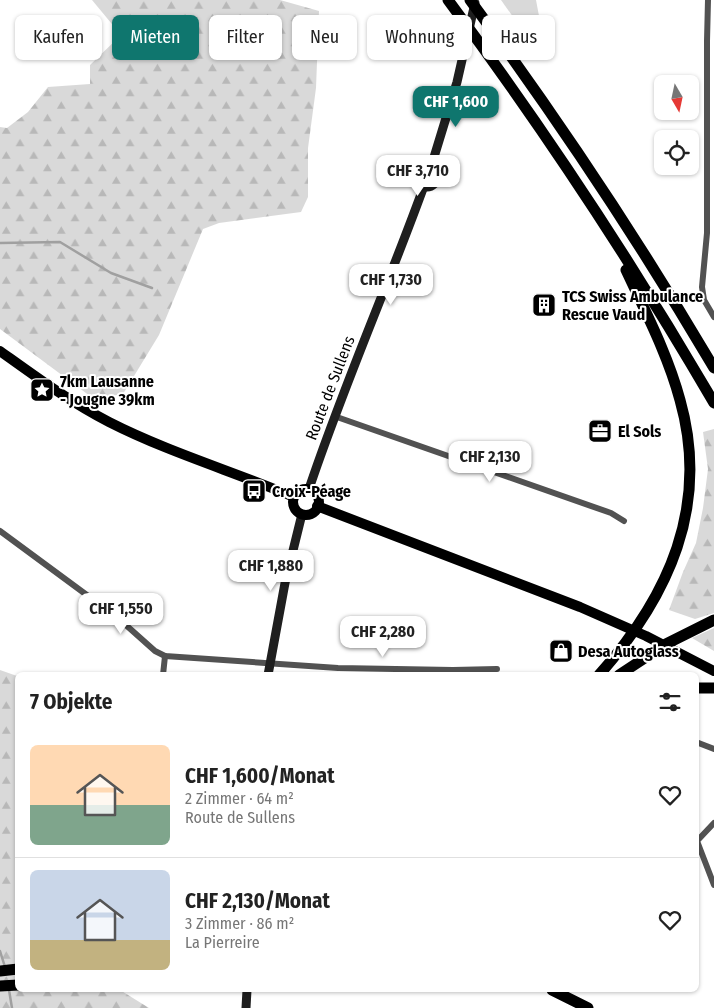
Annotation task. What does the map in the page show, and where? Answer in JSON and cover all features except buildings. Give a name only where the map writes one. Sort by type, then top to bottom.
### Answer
[{"type":"highway","points":[[448,0],[545,135],[662,314],[714,403]]},
{"type":"highway","points":[[470,0],[581,158],[651,265],[714,368]]},
{"type":"highway","points":[[602,672],[625,644],[644,616],[670,568],[682,535],[688,502],[690,451],[684,417],[670,369],[610,234]]},
{"type":"highway","points":[[623,672],[682,634],[714,620]]},
{"type":"highway","points":[[699,688],[714,688]]},
{"type":"highway","points":[[0,971],[15,969]]},
{"type":"highway","points":[[0,986],[15,985]]},
{"type":"highway","points":[[556,992],[588,1008]]},
{"type":"main road","points":[[431,167],[464,56],[476,0]]},
{"type":"main road","points":[[424,167],[431,167],[437,174],[436,180],[430,186],[424,186],[417,180],[417,173],[424,167]]},
{"type":"main road","name":"Route de Sullens","points":[[309,489],[334,416],[374,318],[424,186]]},
{"type":"main road","points":[[0,351],[60,393],[109,422],[144,438],[294,497]]},
{"type":"main road","points":[[309,489],[317,496],[318,506],[310,514],[302,514],[293,505],[294,497],[300,490],[309,489]]},
{"type":"main road","points":[[318,506],[580,607],[646,636],[714,671]]},
{"type":"main road","points":[[268,672],[285,583],[302,514]]},
{"type":"main road","points":[[246,1008],[247,992]]},
{"type":"street","points":[[708,0],[707,234],[702,286],[704,300],[714,317]]},
{"type":"street","points":[[334,416],[611,512],[624,521]]},
{"type":"street","points":[[0,531],[118,618],[155,651],[165,656],[338,668],[497,669]]},
{"type":"street","points":[[163,672],[165,656]]},
{"type":"street","points":[[699,743],[714,749]]},
{"type":"street","points":[[699,839],[714,823]]},
{"type":"street","points":[[699,846],[714,885]]},
{"type":"green space","points":[[92,0],[280,0],[319,11],[319,15],[292,15],[292,60],[317,60],[316,88],[308,148],[308,197],[301,212],[219,223],[203,229],[159,335],[123,394],[94,399],[0,329],[0,127],[7,128],[28,112],[48,87],[90,84],[90,65],[95,60],[102,60],[102,53],[112,44],[112,60],[199,60],[199,15],[112,15],[112,24]]},
{"type":"green space","points":[[501,0],[536,0],[539,15],[512,15]]},
{"type":"green space","points":[[714,429],[714,613],[695,619],[669,610],[696,543],[708,469],[703,432]]},
{"type":"green space","points":[[714,628],[714,651],[692,638]]},
{"type":"green space","points":[[0,670],[15,675],[15,992],[123,992],[149,1008],[0,1008]]},
{"type":"waterway","points":[[0,243],[60,242],[111,273],[152,288]]},
{"type":"waterway","points":[[0,951],[5,967]]},
{"type":"waterway","points":[[9,990],[12,1008]]},
{"type":"place","name":"TCS Swiss Ambulance Rescue Vaud","points":[[544,305]]},
{"type":"place","name":"7km Lausanne - Jougne 39km","points":[[42,390]]},
{"type":"place","name":"El Sols","points":[[600,431]]},
{"type":"place","name":"Croix-Péage","points":[[254,491]]},
{"type":"place","name":"Desa Autoglass","points":[[561,651]]}]
